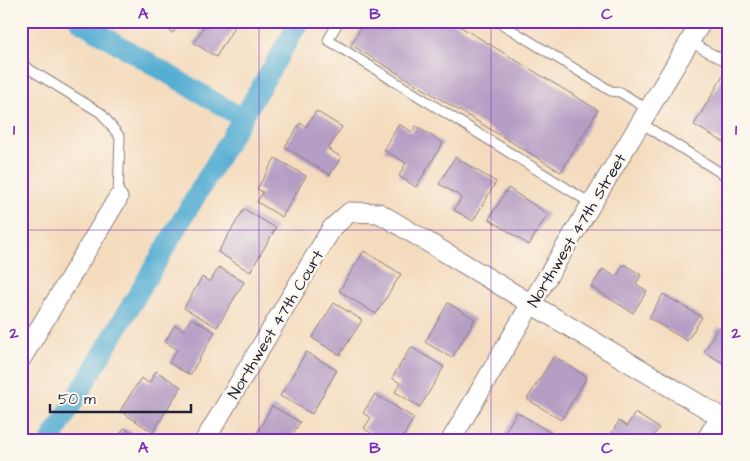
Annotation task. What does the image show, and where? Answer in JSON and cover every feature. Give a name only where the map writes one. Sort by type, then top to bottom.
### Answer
[{"type":"street","name":"Northwest 47th Street","points":[[451,440],[702,21]]},
{"type":"street","points":[[21,359],[118,198]]},
{"type":"street","name":"Northwest 47th Court","points":[[204,440],[332,228],[350,212],[379,212],[531,304]]},
{"type":"street","points":[[531,304],[724,420],[706,440]]},
{"type":"lane","points":[[339,21],[328,40],[592,204]]},
{"type":"lane","points":[[496,21],[611,91],[620,92],[645,116],[729,178]]},
{"type":"lane","points":[[690,42],[729,63]]},
{"type":"lane","points":[[21,64],[101,113],[120,137],[118,198]]},
{"type":"building","points":[[154,21],[181,21],[173,33]]},
{"type":"building","points":[[207,21],[238,21],[216,57],[194,43]]},
{"type":"building","points":[[365,21],[451,21],[598,110],[561,172],[351,45]]},
{"type":"building","points":[[726,71],[729,73],[729,145],[694,125]]},
{"type":"building","points":[[316,111],[342,127],[328,149],[341,157],[330,175],[285,147],[300,123],[306,127]]},
{"type":"building","points":[[399,124],[412,132],[416,126],[443,143],[416,187],[399,176],[406,163],[384,150]]},
{"type":"building","points":[[455,157],[496,182],[473,221],[454,210],[462,197],[439,184]]},
{"type":"building","points":[[275,158],[306,176],[282,217],[257,202],[263,192],[257,189]]},
{"type":"building","points":[[508,188],[548,214],[529,245],[489,219]]},
{"type":"building","points":[[244,209],[276,228],[250,272],[218,252]]},
{"type":"building","points":[[364,251],[401,274],[376,314],[339,291]]},
{"type":"building","points":[[624,264],[641,275],[636,284],[647,291],[633,313],[591,287],[603,269],[616,277]]},
{"type":"building","points":[[219,267],[244,282],[217,327],[184,308],[202,277],[210,282]]},
{"type":"building","points":[[663,294],[702,317],[687,341],[649,318]]},
{"type":"building","points":[[334,303],[362,320],[340,355],[312,338]]},
{"type":"building","points":[[448,303],[475,319],[452,358],[425,342]]},
{"type":"building","points":[[191,318],[215,332],[190,375],[169,363],[177,349],[165,342],[175,325],[184,330]]},
{"type":"building","points":[[718,327],[729,333],[729,366],[704,352]]},
{"type":"building","points":[[411,347],[444,367],[420,407],[395,392],[400,383],[392,378]]},
{"type":"building","points":[[306,352],[337,370],[312,414],[280,396]]},
{"type":"building","points":[[554,356],[587,377],[561,420],[527,399]]},
{"type":"building","points":[[156,371],[181,387],[153,432],[120,411],[141,378],[149,383]]},
{"type":"building","points":[[375,394],[414,418],[401,440],[369,440],[372,434],[364,428],[371,418],[363,413]]},
{"type":"building","points":[[272,406],[300,422],[289,440],[253,440]]},
{"type":"building","points":[[517,412],[551,433],[547,440],[507,440],[508,438],[503,435]]},
{"type":"building","points":[[635,413],[659,428],[651,440],[607,440],[619,421],[627,426]]},
{"type":"building","points":[[124,428],[144,440],[117,440]]},
{"type":"waterway","points":[[79,21],[242,118]]},
{"type":"waterway","points":[[51,440],[300,21]]}]
